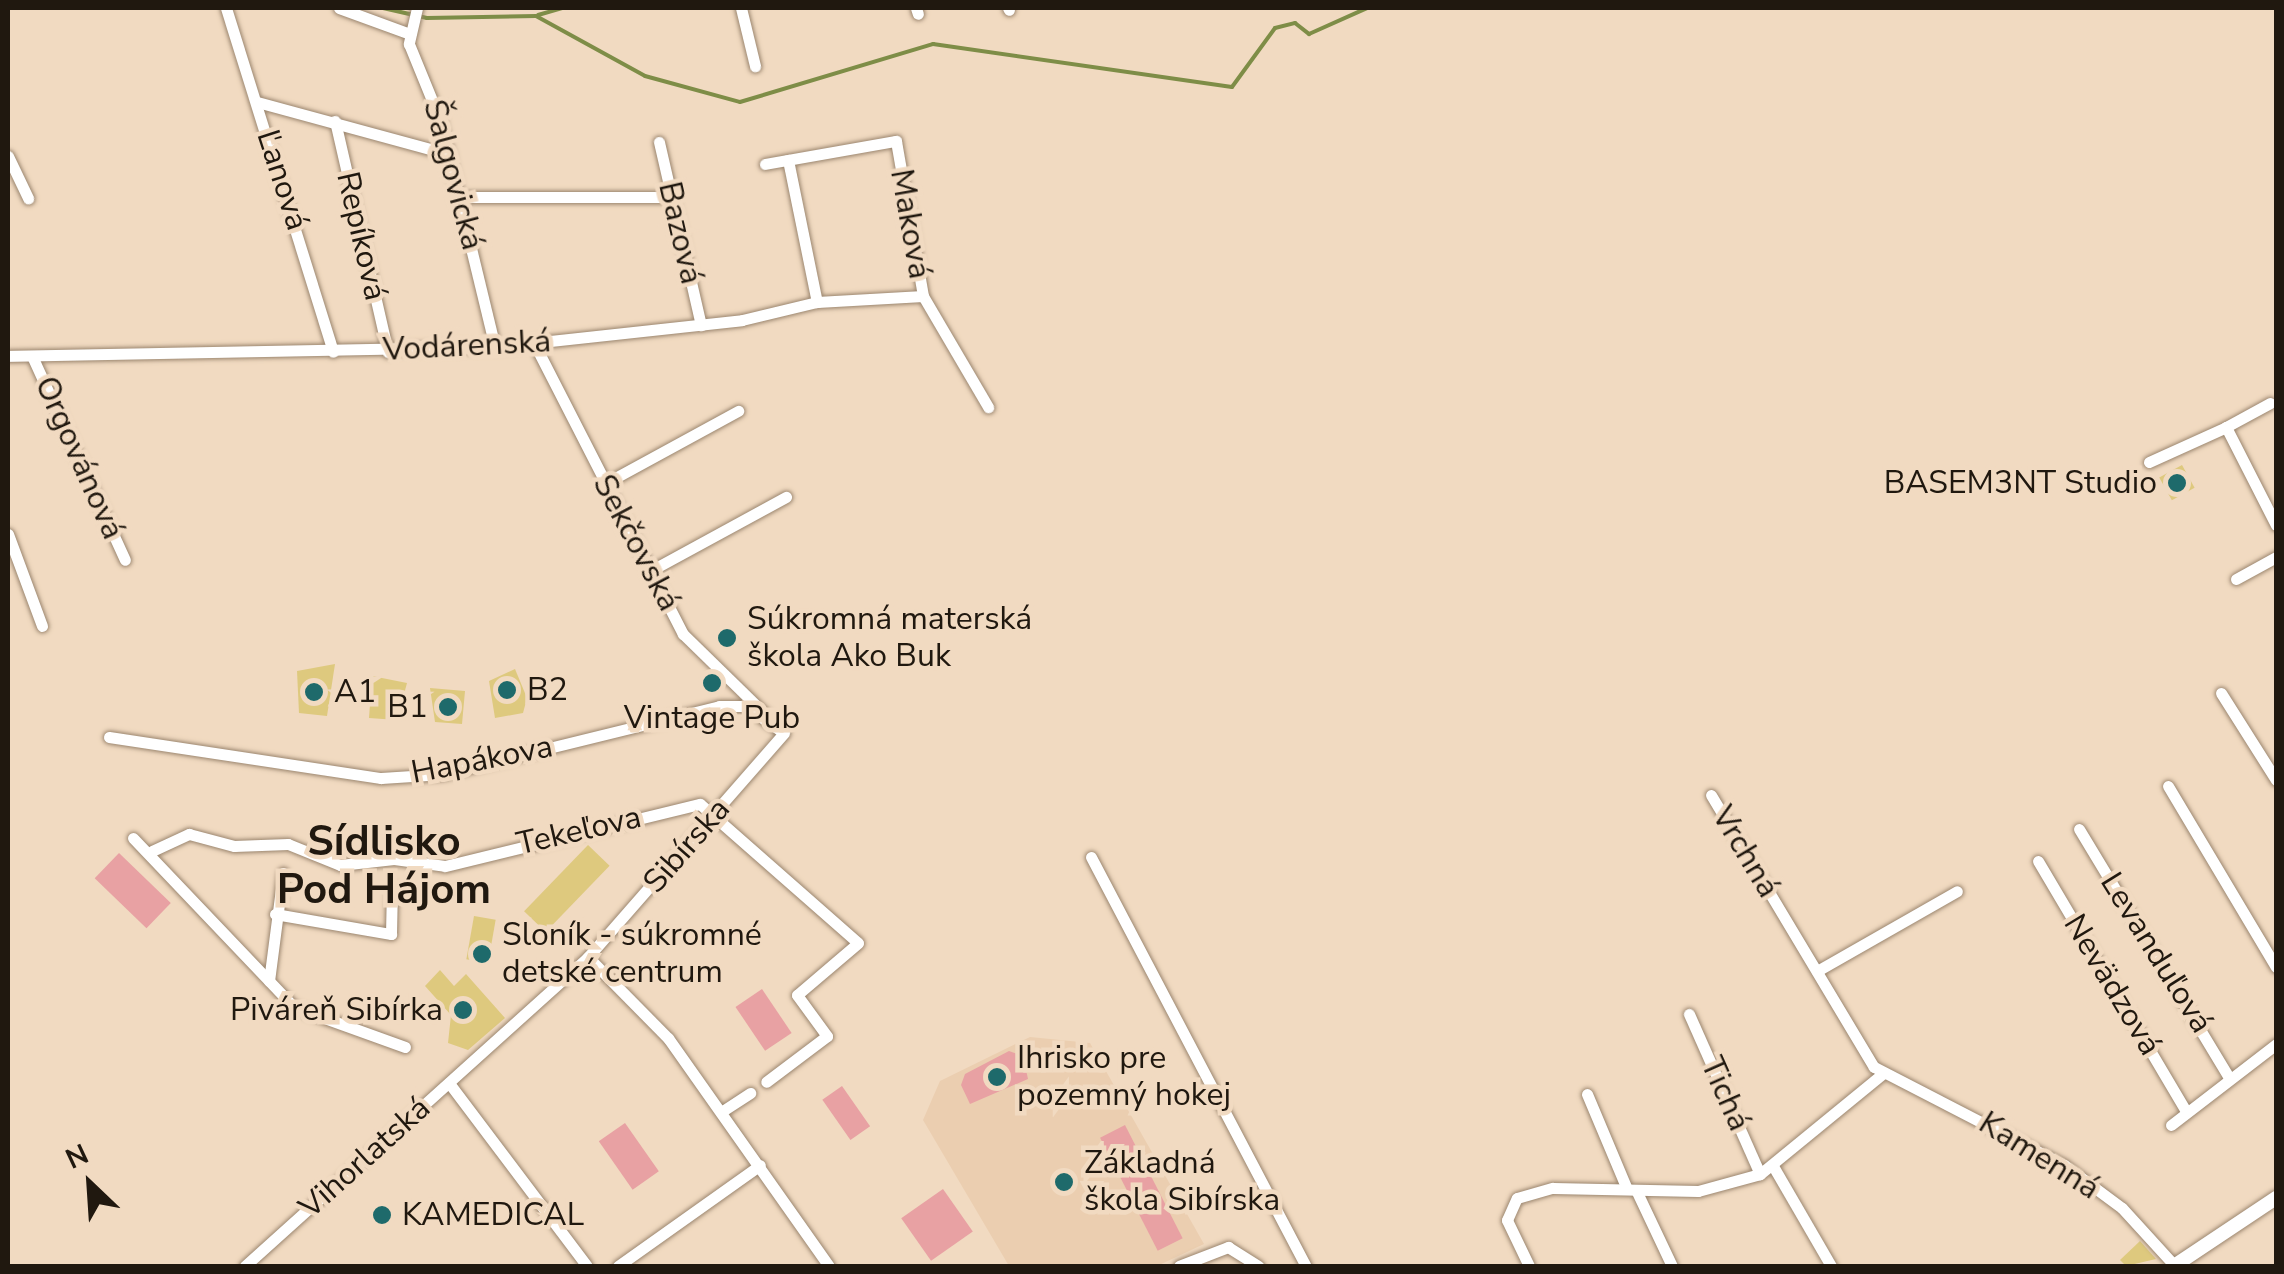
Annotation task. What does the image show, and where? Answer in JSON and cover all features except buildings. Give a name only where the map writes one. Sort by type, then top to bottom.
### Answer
[{"type":"street","name":"Ľanová","points":[[226,8],[334,352]]},
{"type":"street","points":[[339,8],[413,28]]},
{"type":"street","name":"Šalgovická","points":[[417,8],[413,28],[461,197],[495,348]]},
{"type":"street","points":[[742,8],[755,66]]},
{"type":"street","points":[[257,102],[449,154]]},
{"type":"street","name":"Repíková","points":[[334,120],[388,352]]},
{"type":"street","name":"Maková","points":[[765,164],[896,141],[922,296]]},
{"type":"street","name":"Bazová","points":[[659,142],[701,325]]},
{"type":"street","points":[[8,156],[28,198]]},
{"type":"street","points":[[788,160],[817,302]]},
{"type":"street","points":[[461,197],[672,197]]},
{"type":"street","points":[[922,296],[988,408]]},
{"type":"street","name":"Vodárenská","points":[[8,356],[495,348],[701,325],[817,302],[922,296]]},
{"type":"street","name":"Sekčovská","points":[[535,344],[683,634],[769,718]]},
{"type":"street","name":"Orgovánová","points":[[32,356],[125,560]]},
{"type":"street","points":[[2149,462],[2270,404]]},
{"type":"street","points":[[604,484],[738,411]]},
{"type":"street","points":[[2226,428],[2276,526]]},
{"type":"street","points":[[650,570],[786,497]]},
{"type":"street","points":[[8,534],[42,626]]},
{"type":"street","points":[[2236,579],[2276,557]]},
{"type":"street","points":[[2221,694],[2276,780]]},
{"type":"street","name":"Hapákova","points":[[108,736],[382,778],[443,774],[719,706],[769,718]]},
{"type":"street","name":"Sibírska","points":[[449,1084],[588,957],[714,815],[784,733],[769,718]]},
{"type":"street","points":[[2226,728],[2238,720]]},
{"type":"street","points":[[2168,786],[2276,967]]},
{"type":"street","name":"Vrchná","points":[[1711,795],[1817,971]]},
{"type":"street","name":"Tekeľova","points":[[152,851],[189,834],[234,846],[288,844],[340,865],[394,858],[445,866],[685,804],[714,815]]},
{"type":"street","points":[[714,815],[856,938],[857,949],[798,995],[826,1036],[766,1082]]},
{"type":"street","name":"Levanduľová","points":[[2079,829],[2229,1078]]},
{"type":"street","points":[[133,838],[152,851],[269,981],[319,1020],[405,1047]]},
{"type":"street","points":[[1091,857],[1306,1266]]},
{"type":"street","name":"Nevädzová","points":[[2038,861],[2185,1110]]},
{"type":"street","points":[[269,981],[283,873]]},
{"type":"street","points":[[275,914],[392,934],[392,887]]},
{"type":"street","points":[[1529,1266],[1508,1208],[1516,1198],[1553,1188],[1698,1191],[1760,1174],[1882,1074],[1817,971],[1957,891]]},
{"type":"street","points":[[588,957],[668,1038],[829,1266]]},
{"type":"street","name":"Tichá","points":[[1689,1014],[1760,1174]]},
{"type":"street","points":[[2171,1125],[2185,1110],[2276,1044]]},
{"type":"street","name":"Kamenná","points":[[1882,1074],[2064,1165],[2122,1208],[2175,1266]]},
{"type":"street","name":"Vihorlatská","points":[[245,1266],[449,1084],[588,1266]]},
{"type":"street","points":[[721,1112],[750,1094]]},
{"type":"street","points":[[1587,1094],[1631,1190],[1672,1266]]},
{"type":"street","points":[[618,1266],[760,1164]]},
{"type":"street","points":[[1773,1166],[1831,1266]]},
{"type":"street","points":[[2175,1266],[2276,1198]]},
{"type":"street","points":[[1180,1266],[1228,1248],[1260,1266]]},
{"type":"shaded area","points":[[119,853],[171,903],[146,928],[95,878]]},
{"type":"shaded area","points":[[762,989],[792,1033],[765,1051],[735,1007]]},
{"type":"shaded area","name":"Základná škola Sibírska","points":[[1030,1037],[1090,1043],[1204,1244],[1157,1266],[1009,1266],[923,1120],[940,1081]]},
{"type":"shaded area","name":"Ihrisko pre pozemný hokej","points":[[1009,1051],[1023,1056],[1028,1079],[970,1104],[961,1085],[965,1074]]},
{"type":"shaded area","points":[[842,1086],[870,1126],[850,1140],[822,1100]]},
{"type":"shaded area","points":[[625,1123],[659,1171],[633,1190],[599,1141]]},
{"type":"shaded area","points":[[1125,1125],[1183,1238],[1158,1251],[1100,1138]]},
{"type":"shaded area","points":[[943,1189],[973,1232],[931,1261],[901,1218]]},
{"type":"waterway","points":[[383,8],[427,18],[536,16],[645,76],[740,102],[933,44],[1232,87],[1275,28],[1295,23],[1309,34],[1367,8]]},
{"type":"waterway","points":[[538,15],[562,8]]},
{"type":"waterway","points":[[1638,8],[1645,8]]},
{"type":"waterway","points":[[2014,8],[2057,8]]},
{"type":"place","name":"BASEM3NT Studio","points":[[2177,483]]},
{"type":"place","name":"Súkromná materská škola Ako Buk","points":[[727,638]]},
{"type":"place","name":"Vintage Pub","points":[[712,683]]},
{"type":"place","name":"B2","points":[[507,690]]},
{"type":"place","name":"A1","points":[[314,692]]},
{"type":"place","name":"B1","points":[[448,707]]},
{"type":"place","name":"Sloník - súkromné detské centrum","points":[[482,954]]},
{"type":"place","name":"Piváreň Sibírka","points":[[463,1010]]},
{"type":"place","name":"Ihrisko pre pozemný hokej","points":[[997,1077]]},
{"type":"place","name":"Základná škola Sibírska","points":[[1064,1182]]},
{"type":"place","name":"KAMEDICAL","points":[[382,1215]]},
{"type":"district","name":"Sídlisko Pod Hájom","points":[[384,866]]}]
